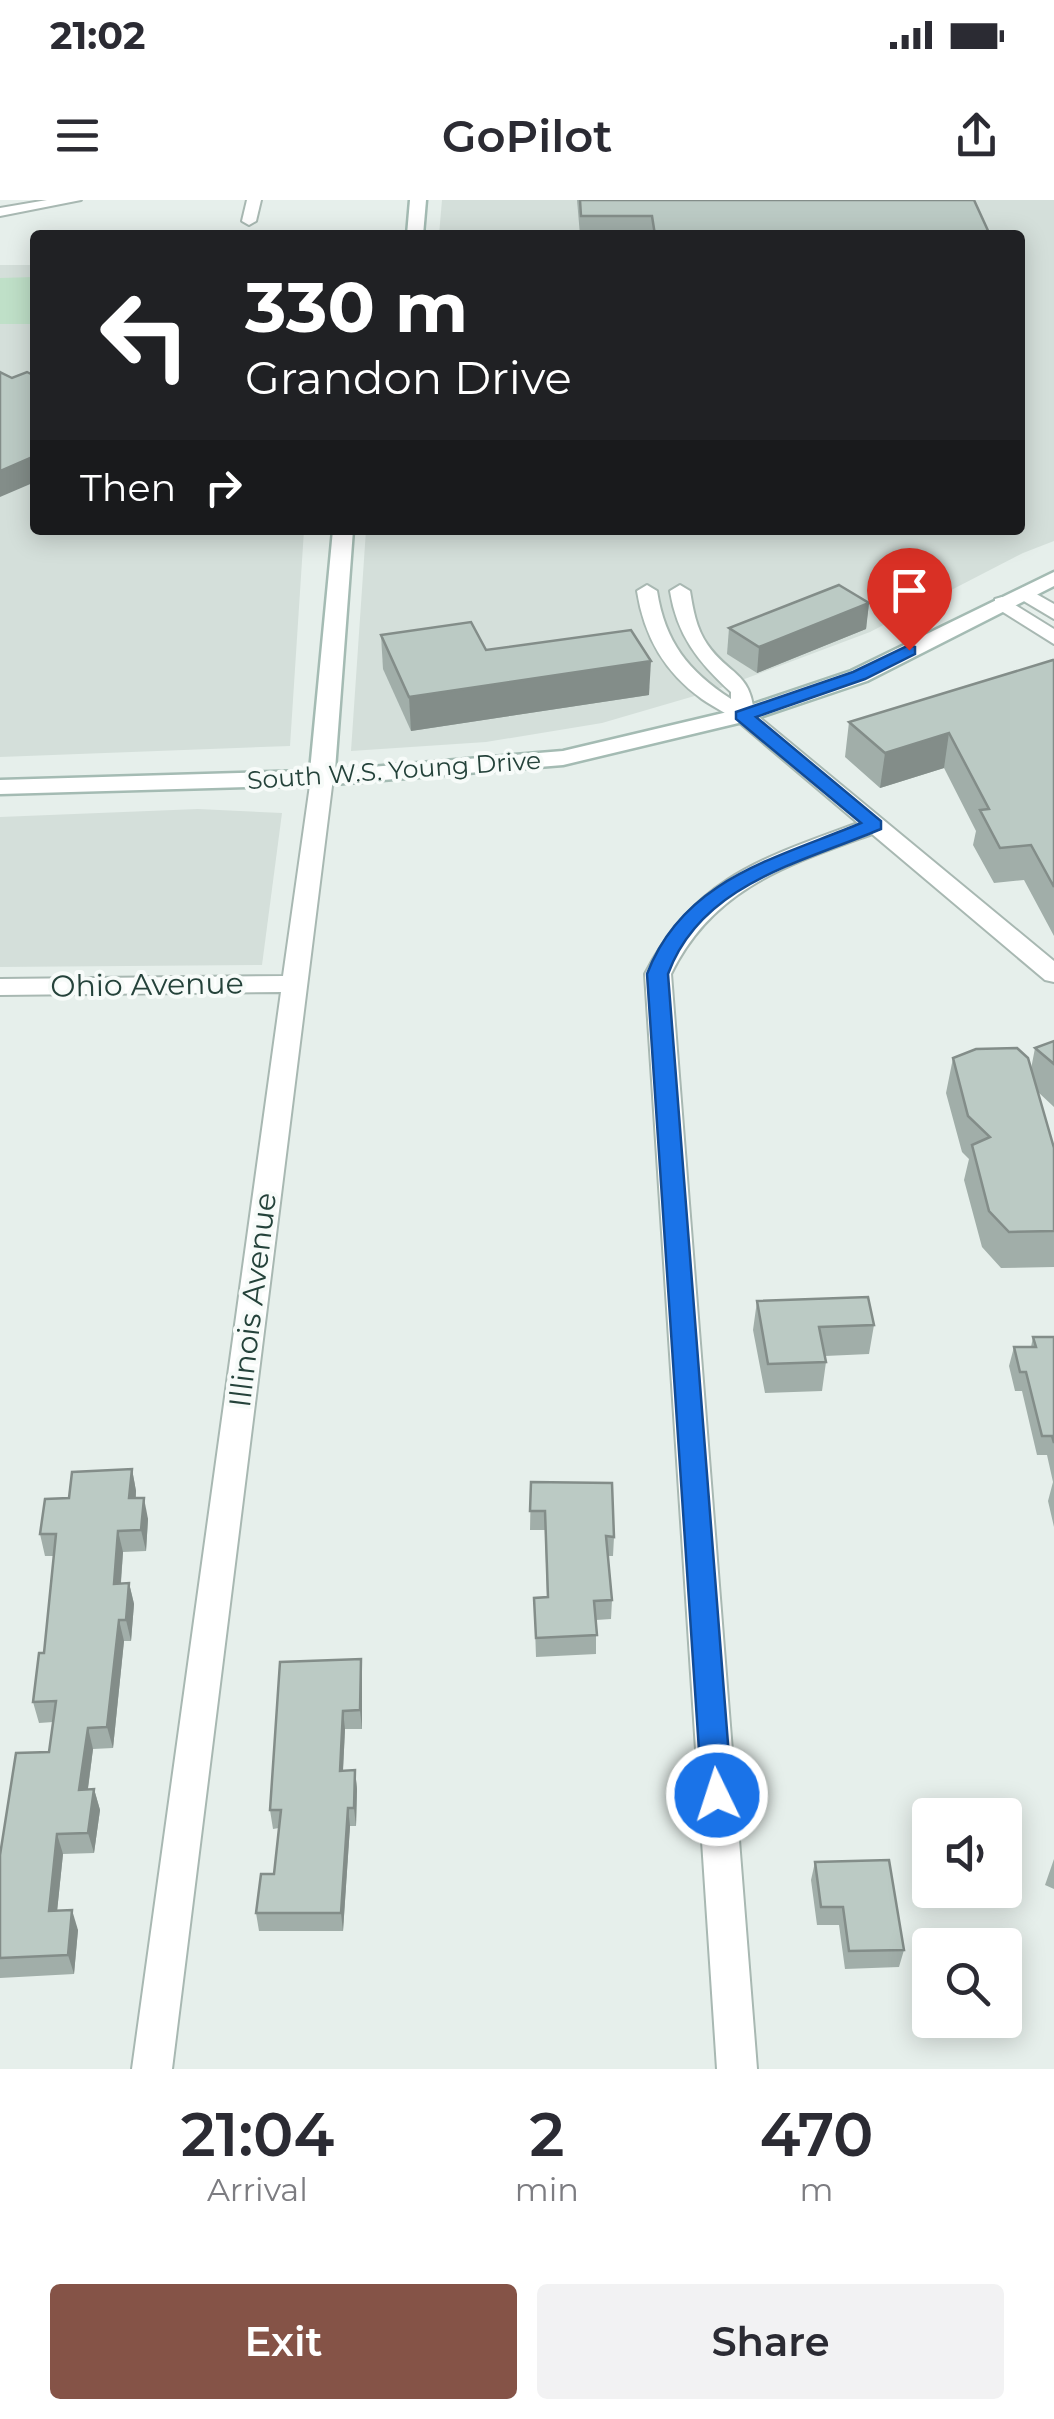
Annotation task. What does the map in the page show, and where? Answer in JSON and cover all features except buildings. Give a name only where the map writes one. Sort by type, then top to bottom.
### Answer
[{"type":"main road","points":[[415,230],[418,200]]},
{"type":"main road","name":"Illinois Avenue","points":[[322,778],[343,535]]},
{"type":"main road","name":"South W.S. Young Drive","points":[[0,787],[322,778],[564,758],[743,716],[859,676],[1054,578]]},
{"type":"street","points":[[0,212],[74,200]]},
{"type":"street","points":[[249,221],[254,200]]},
{"type":"street","points":[[647,591],[656,638],[668,657],[709,697],[743,716],[1054,974]]},
{"type":"street","points":[[680,591],[689,636],[706,658],[741,690],[743,716]]},
{"type":"street","points":[[1024,592],[1054,613]]},
{"type":"street","points":[[1002,604],[1054,638]]},
{"type":"street","name":"Illinois Avenue","points":[[152,2069],[322,778]]},
{"type":"street","points":[[737,2069],[658,974],[668,948],[684,925],[728,886],[874,825]]},
{"type":"street","name":"Ohio Avenue","points":[[0,987],[294,984]]},
{"type":"shaded area","points":[[442,200],[1054,200],[1054,541],[870,632],[715,690],[602,723],[486,742],[351,751],[366,535],[1025,535],[1025,230],[439,230]]},
{"type":"shaded area","points":[[0,265],[30,265],[30,535],[304,535],[290,746],[0,757]]},
{"type":"shaded area","points":[[198,809],[282,813],[262,965],[0,967],[0,817]]},
{"type":"green space","points":[[30,277],[30,324],[0,324],[0,278]]},
{"type":"route","points":[[717,1795],[658,974],[668,948],[684,925],[728,886],[874,825],[743,716],[859,676],[909,650]]}]
